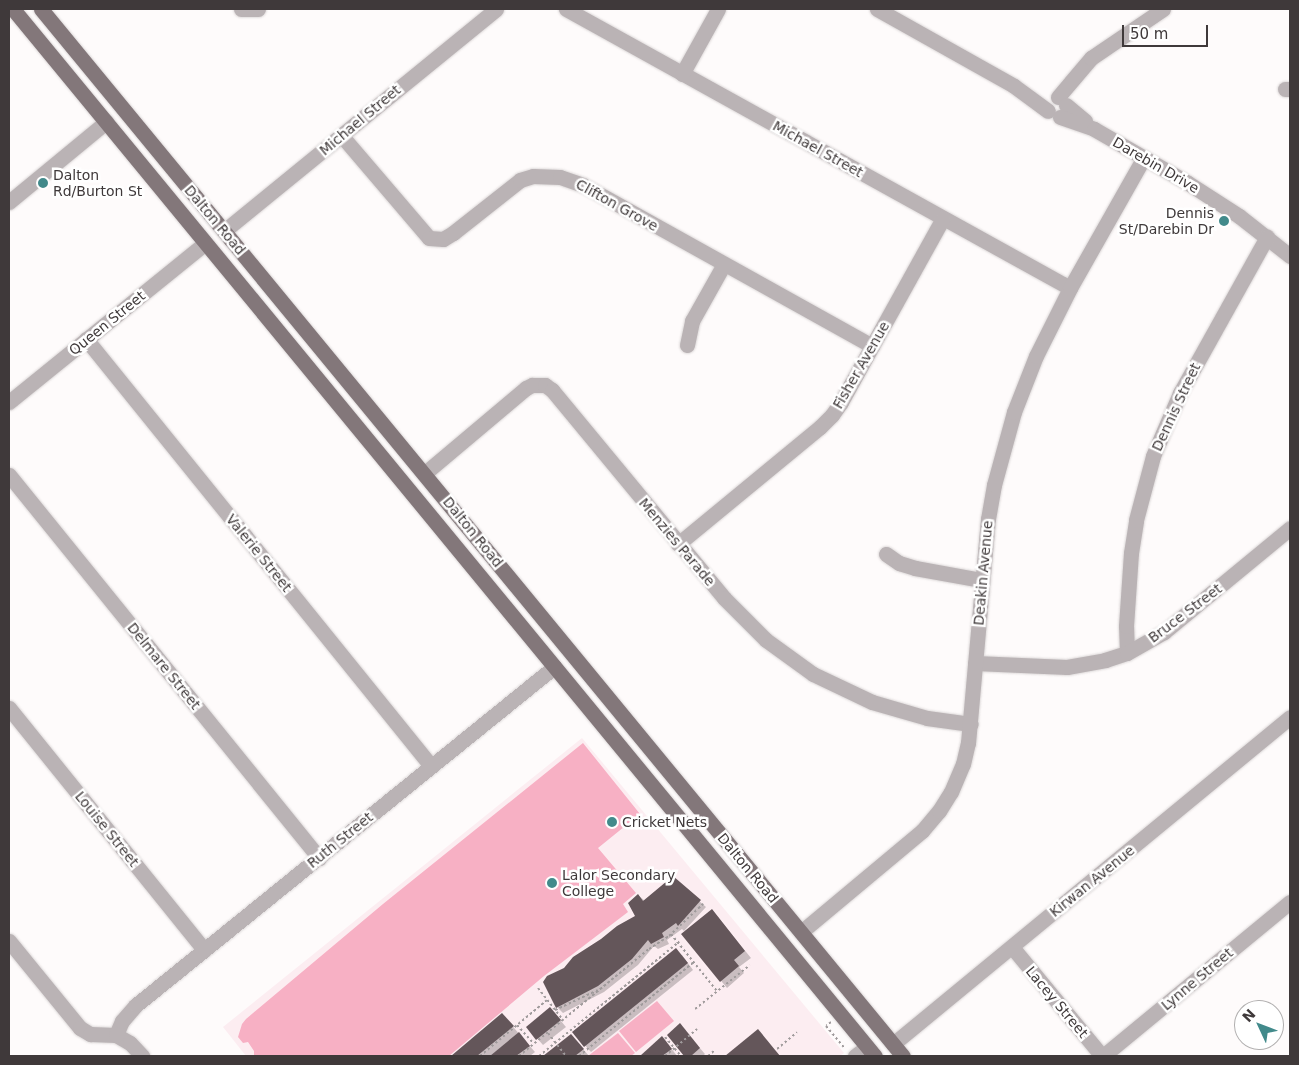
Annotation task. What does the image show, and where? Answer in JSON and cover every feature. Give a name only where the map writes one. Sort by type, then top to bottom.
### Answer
[{"type":"main road","name":"Dalton Road","points":[[13,9],[784,946],[865,1053]]},
{"type":"main road","name":"Dalton Road","points":[[41,9],[425,473],[903,1056]]},
{"type":"main road","points":[[106,122],[123,108]]},
{"type":"main road","name":"Ruth Street","points":[[554,667],[571,653]]},
{"type":"main road","name":"Deakin Avenue","points":[[784,946],[801,932]]},
{"type":"street","points":[[241,9],[258,9]]},
{"type":"street","name":"Michael Street","points":[[224,231],[496,9]]},
{"type":"street","name":"Michael Street","points":[[566,9],[1070,288]]},
{"type":"street","points":[[682,74],[718,9]]},
{"type":"street","name":"Darebin Drive","points":[[877,9],[1014,86],[1058,105],[1094,129],[1213,199],[1267,237],[1290,256]]},
{"type":"street","points":[[1058,105],[1074,78],[1091,58],[1163,9]]},
{"type":"street","points":[[9,202],[106,122]]},
{"type":"street","name":"Clifton Grove","points":[[341,135],[423,234],[429,238],[443,239],[453,233],[520,180],[533,176],[553,176],[572,179],[872,346]]},
{"type":"street","name":"Deakin Avenue","points":[[801,932],[907,845],[939,811],[951,792],[963,764],[971,724],[982,580],[994,485],[1014,412],[1036,356],[1070,288],[1144,157]]},
{"type":"street","name":"Fisher Avenue","points":[[678,544],[820,427],[841,402],[943,218]]},
{"type":"street","name":"Dennis Street","points":[[1127,653],[1126,617],[1131,553],[1136,520],[1153,456],[1180,393],[1267,237]]},
{"type":"street","name":"Queen Street","points":[[9,402],[205,243]]},
{"type":"street","points":[[687,345],[692,321],[724,264]]},
{"type":"street","name":"Valerie Street","points":[[86,340],[431,766]]},
{"type":"street","name":"Menzies Parade","points":[[425,473],[526,388],[532,384],[545,385],[552,390],[678,544],[742,618],[766,640],[814,674],[841,689],[896,710],[927,718],[971,724]]},
{"type":"street","name":"Delmare Street","points":[[9,476],[318,858]]},
{"type":"street","name":"Bruce Street","points":[[975,663],[1067,667],[1105,660],[1127,653],[1164,632],[1290,528]]},
{"type":"street","points":[[886,554],[899,563],[915,568],[982,580]]},
{"type":"street","name":"Ruth Street","points":[[116,1035],[122,1021],[136,1005],[554,667]]},
{"type":"street","name":"Louise Street","points":[[9,708],[204,950]]},
{"type":"street","name":"Kirwan Avenue","points":[[893,1044],[1290,717]]},
{"type":"street","name":"Lynne Street","points":[[1103,1056],[1290,902]]},
{"type":"street","points":[[9,941],[80,1028],[90,1034],[116,1035],[130,1043],[142,1056]]},
{"type":"street","name":"Lacey Street","points":[[1012,947],[1103,1056]]},
{"type":"path","points":[[519,1056],[548,1034],[649,948],[671,934],[703,904]]},
{"type":"path","points":[[671,934],[717,991]]},
{"type":"path","points":[[539,1056],[679,942]]},
{"type":"path","points":[[579,1056],[694,962]]},
{"type":"path","points":[[695,1009],[750,965]]},
{"type":"path","points":[[538,988],[563,1020]]},
{"type":"path","points":[[555,1010],[602,988]]},
{"type":"path","points":[[480,1056],[547,1000]]},
{"type":"path","points":[[517,1026],[534,1044]]},
{"type":"path","points":[[665,1056],[697,1029]]},
{"type":"path","points":[[777,1049],[797,1032]]},
{"type":"path","points":[[548,1034],[566,1056]]},
{"type":"path","points":[[665,1037],[681,1056]]},
{"type":"path","points":[[708,1056],[714,1051]]},
{"type":"shaded area","name":"Lalor Secondary College","points":[[582,738],[844,1053],[840,1056],[246,1056],[223,1027]]},
{"type":"shaded area","points":[[583,743],[640,814],[598,848],[636,893],[623,904],[628,912],[544,976],[449,1056],[254,1056],[254,1051],[248,1042],[243,1043],[238,1037],[242,1024],[246,1019],[383,904]]},
{"type":"shaded area","points":[[657,1001],[674,1021],[636,1052],[619,1031]]},
{"type":"shaded area","points":[[618,1033],[635,1053],[631,1056],[588,1056]]},
{"type":"building","points":[[673,876],[701,900],[678,926],[676,923],[662,933],[664,937],[651,944],[648,940],[632,959],[598,986],[556,1008],[543,982],[547,976],[564,968],[573,957],[617,926],[635,916],[628,903],[638,894],[643,901]]},
{"type":"building","points":[[712,909],[745,951],[734,960],[739,966],[720,982],[681,934]]},
{"type":"building","points":[[676,948],[688,963],[584,1047],[572,1032]]},
{"type":"building","points":[[550,1007],[561,1020],[536,1040],[526,1027]]},
{"type":"building","points":[[502,1013],[514,1026],[477,1056],[451,1056]]},
{"type":"building","points":[[680,1023],[700,1048],[691,1056],[684,1056],[667,1035]]},
{"type":"building","points":[[758,1029],[780,1056],[725,1056]]},
{"type":"building","points":[[519,1032],[530,1046],[516,1056],[490,1056]]},
{"type":"building","points":[[571,1034],[584,1049],[575,1056],[543,1056]]},
{"type":"building","points":[[662,1036],[672,1049],[662,1056],[640,1056]]},
{"type":"place","name":"Dalton Rd/Burton St","points":[[43,183]]},
{"type":"place","name":"Dennis St/Darebin Dr","points":[[1224,221]]},
{"type":"place","name":"Cricket Nets","points":[[612,822]]},
{"type":"place","name":"Lalor Secondary College","points":[[552,883]]}]
